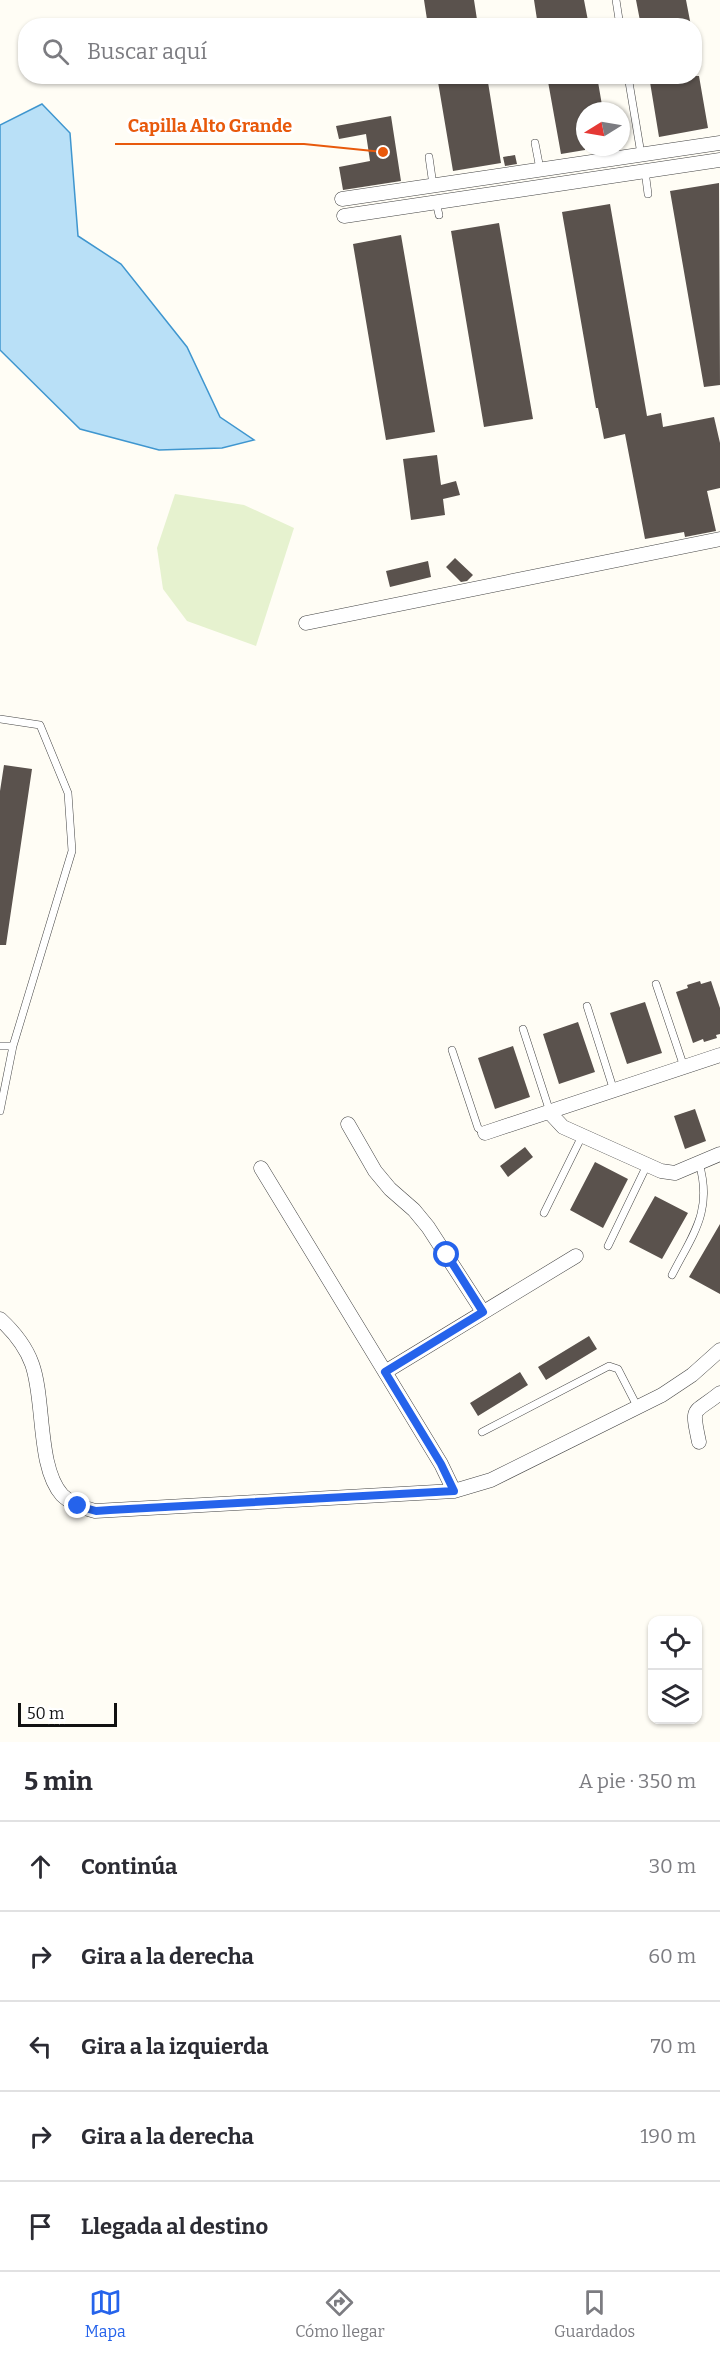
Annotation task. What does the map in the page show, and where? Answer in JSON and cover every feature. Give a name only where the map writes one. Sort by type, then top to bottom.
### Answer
[{"type":"street","points":[[342,199],[720,143]]},
{"type":"street","points":[[641,154],[645,171]]},
{"type":"street","points":[[344,216],[438,209],[645,171],[720,160]]},
{"type":"street","points":[[540,169],[542,190]]},
{"type":"street","points":[[433,185],[438,209]]},
{"type":"street","points":[[306,623],[720,539]]},
{"type":"street","points":[[485,1133],[720,1055]]},
{"type":"street","points":[[550,1113],[563,1127],[661,1172],[675,1173],[720,1154]]},
{"type":"street","points":[[348,1124],[375,1171],[428,1227],[483,1312]]},
{"type":"street","points":[[261,1168],[441,1464],[454,1491]]},
{"type":"street","points":[[385,1372],[576,1256]]},
{"type":"street","points":[[0,1319],[16,1337],[32,1364],[40,1399],[45,1450],[53,1478],[62,1495],[78,1506],[103,1511],[454,1491],[491,1480],[662,1395],[692,1375],[720,1350]]},
{"type":"street","points":[[699,1442],[694,1418],[698,1407],[720,1393]]},
{"type":"lane","points":[[616,0],[619,18]]},
{"type":"lane","points":[[629,84],[641,154]]},
{"type":"lane","points":[[535,143],[540,169]]},
{"type":"lane","points":[[429,157],[433,185]]},
{"type":"lane","points":[[645,171],[648,194]]},
{"type":"lane","points":[[0,719],[40,725],[68,793],[72,851],[13,1046],[0,1111]]},
{"type":"lane","points":[[656,984],[684,1067]]},
{"type":"lane","points":[[587,1006],[614,1091]]},
{"type":"lane","points":[[523,1029],[550,1113]]},
{"type":"lane","points":[[0,1046],[13,1046]]},
{"type":"lane","points":[[452,1050],[478,1128],[485,1133]]},
{"type":"lane","points":[[544,1213],[582,1136]]},
{"type":"lane","points":[[672,1275],[701,1219],[704,1208],[703,1179],[699,1163]]},
{"type":"lane","points":[[608,1246],[647,1165]]},
{"type":"lane","points":[[482,1432],[609,1366],[618,1370],[637,1406]]},
{"type":"green space","points":[[175,494],[244,505],[294,528],[256,646],[187,621],[163,589],[157,548]]},
{"type":"water","points":[[42,104],[70,133],[78,236],[121,264],[187,347],[220,417],[254,440],[222,448],[159,450],[80,429],[0,350],[0,125]]},
{"type":"building","points":[[424,0],[474,0],[477,18],[427,18]]},
{"type":"building","points":[[534,0],[584,0],[587,18],[537,18]]},
{"type":"building","points":[[636,0],[686,0],[689,18],[639,18]]},
{"type":"building","points":[[438,84],[488,84],[501,163],[453,171]]},
{"type":"building","points":[[548,84],[598,84],[601,102],[576,102],[576,152],[561,154]]},
{"type":"building","points":[[650,84],[700,84],[708,128],[659,137]]},
{"type":"building","points":[[391,116],[401,181],[343,190],[339,167],[370,161],[366,134],[339,139],[336,126]]},
{"type":"building","points":[[515,155],[517,164],[505,166],[503,157]]},
{"type":"building","points":[[719,183],[720,385],[704,387],[670,191]]},
{"type":"building","points":[[610,204],[647,416],[661,413],[663,427],[714,417],[720,443],[720,488],[707,491],[716,531],[685,537],[684,532],[645,539],[625,434],[604,439],[598,408],[596,408],[562,212]]},
{"type":"building","points":[[499,223],[533,419],[484,427],[451,231]]},
{"type":"building","points":[[401,235],[435,432],[386,440],[353,244]]},
{"type":"building","points":[[437,455],[441,485],[456,481],[460,495],[443,499],[445,515],[411,520],[403,459]]},
{"type":"building","points":[[455,558],[473,575],[467,581],[461,582],[446,567]]},
{"type":"building","points":[[428,561],[431,577],[390,587],[386,571]]},
{"type":"building","points":[[4,765],[32,769],[6,945],[0,945],[0,791]]},
{"type":"building","points":[[700,981],[701,984],[711,981],[720,1008],[720,1034],[716,1035],[717,1038],[704,1042],[703,1039],[693,1043],[676,992]]},
{"type":"building","points":[[645,1002],[662,1053],[627,1064],[610,1013]]},
{"type":"building","points":[[578,1022],[595,1072],[559,1084],[543,1034]]},
{"type":"building","points":[[513,1046],[530,1097],[495,1109],[478,1058]]},
{"type":"building","points":[[695,1109],[706,1141],[685,1149],[674,1116]]},
{"type":"building","points":[[525,1147],[533,1157],[508,1177],[500,1166]]},
{"type":"building","points":[[595,1162],[628,1179],[603,1228],[570,1210]]},
{"type":"building","points":[[655,1196],[688,1213],[662,1259],[629,1242]]},
{"type":"building","points":[[720,1224],[720,1294],[689,1277]]},
{"type":"building","points":[[589,1336],[597,1349],[546,1380],[538,1367]]},
{"type":"building","points":[[520,1372],[528,1385],[478,1416],[470,1403]]},
{"type":"place","name":"Capilla Alto Grande","points":[[383,152]]},
{"type":"route","points":[[78,1506],[96,1511],[454,1491],[448,1476],[385,1372],[483,1312],[447,1255]]}]
